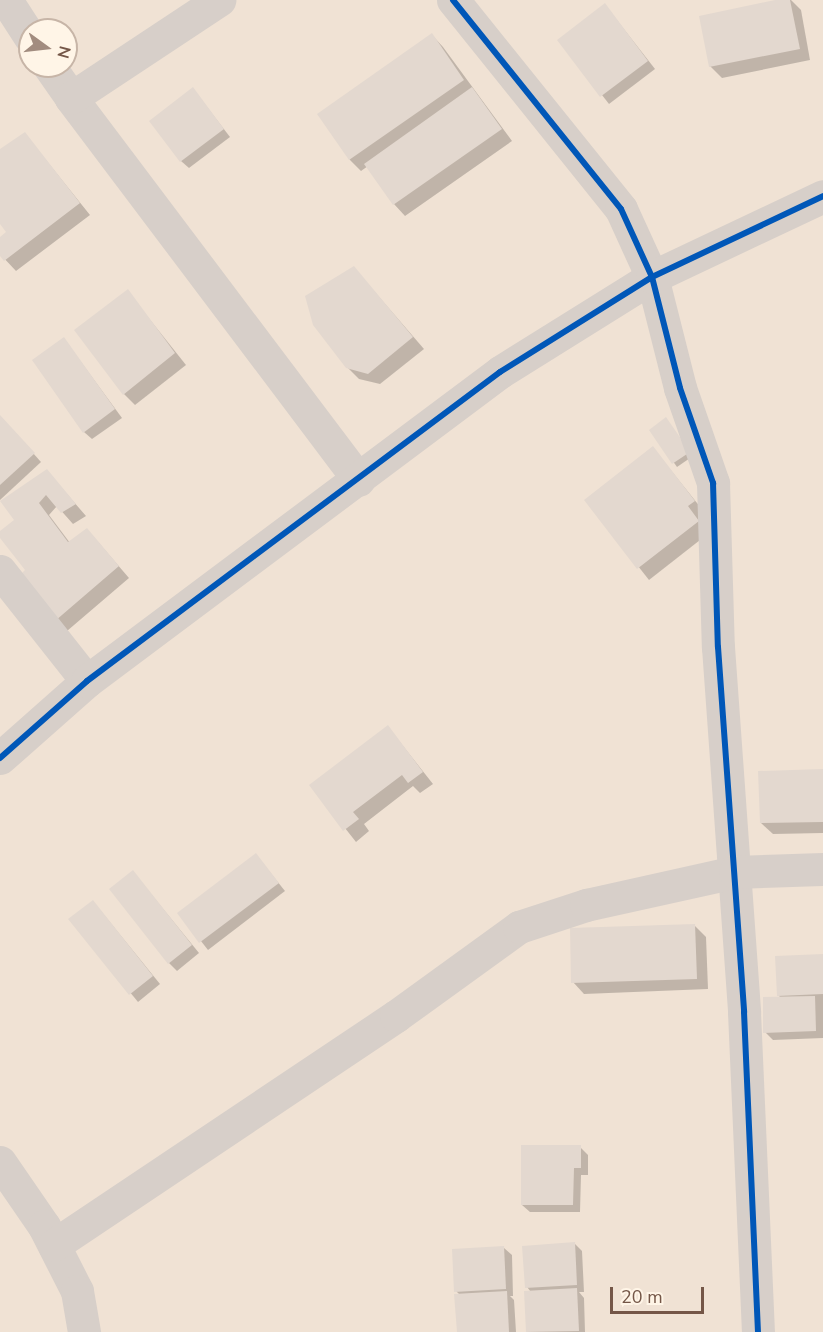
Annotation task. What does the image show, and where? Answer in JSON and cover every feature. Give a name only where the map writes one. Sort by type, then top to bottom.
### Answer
[{"type":"street","points":[[6,0],[18,18]]},
{"type":"street","points":[[71,98],[219,0]]},
{"type":"street","points":[[453,0],[621,209],[652,277],[680,388],[713,483],[718,647],[735,872],[758,1332]]},
{"type":"street","points":[[57,78],[359,480]]},
{"type":"street","points":[[0,758],[87,681],[359,480],[500,372],[652,277],[823,196]]},
{"type":"street","points":[[0,571],[87,681]]},
{"type":"street","points":[[54,1245],[396,1016],[519,927],[586,905],[735,872],[823,868]]},
{"type":"street","points":[[0,1162],[44,1226],[77,1291],[84,1332]]},
{"type":"shaded area","points":[[0,0],[823,0],[823,1332],[0,1332]]},
{"type":"building","points":[[775,0],[790,0],[800,49],[709,67],[699,16]]},
{"type":"building","points":[[605,3],[648,61],[600,97],[557,40]]},
{"type":"building","points":[[432,33],[464,80],[349,160],[317,114]]},
{"type":"building","points":[[193,87],[224,129],[180,162],[149,121]]},
{"type":"building","points":[[472,87],[502,129],[393,205],[364,164]]},
{"type":"building","points":[[25,132],[80,203],[4,261],[0,256],[0,237],[6,232],[0,224],[0,149]]},
{"type":"building","points":[[354,266],[413,337],[368,374],[346,368],[313,325],[305,296]]},
{"type":"building","points":[[128,289],[175,353],[123,395],[74,330]]},
{"type":"building","points":[[64,337],[115,409],[83,433],[32,360]]},
{"type":"building","points":[[0,415],[35,453],[0,485]]},
{"type":"building","points":[[666,417],[690,452],[672,464],[649,430]]},
{"type":"building","points":[[653,446],[695,501],[688,506],[699,521],[637,569],[584,500]]},
{"type":"building","points":[[47,469],[76,504],[61,513],[46,495],[39,503],[68,542],[87,528],[119,566],[55,621],[19,576],[25,570],[0,538],[0,531],[14,520],[0,501]]},
{"type":"building","points":[[388,725],[423,772],[408,783],[402,775],[353,812],[359,819],[343,831],[309,785]]},
{"type":"building","points":[[823,769],[823,822],[760,823],[758,771]]},
{"type":"building","points":[[256,853],[279,883],[199,943],[177,913]]},
{"type":"building","points":[[133,870],[192,945],[168,964],[109,889]]},
{"type":"building","points":[[93,900],[153,976],[129,995],[68,919]]},
{"type":"building","points":[[695,924],[697,979],[571,983],[570,928]]},
{"type":"building","points":[[823,954],[823,994],[777,996],[775,956]]},
{"type":"building","points":[[815,996],[816,1031],[763,1033],[763,997]]},
{"type":"building","points":[[521,1145],[581,1145],[581,1168],[574,1168],[573,1205],[521,1205]]},
{"type":"building","points":[[575,1242],[577,1285],[525,1288],[522,1246]]},
{"type":"building","points":[[504,1246],[506,1289],[454,1292],[452,1249]]},
{"type":"building","points":[[577,1288],[579,1331],[526,1332],[524,1291]]},
{"type":"building","points":[[507,1291],[509,1332],[457,1332],[454,1294]]},
{"type":"cycle path","points":[[453,0],[621,209],[652,277],[680,388],[713,483],[718,647],[744,1012],[758,1332]]},
{"type":"cycle path","points":[[0,758],[87,681],[500,372],[652,277],[823,196]]}]
